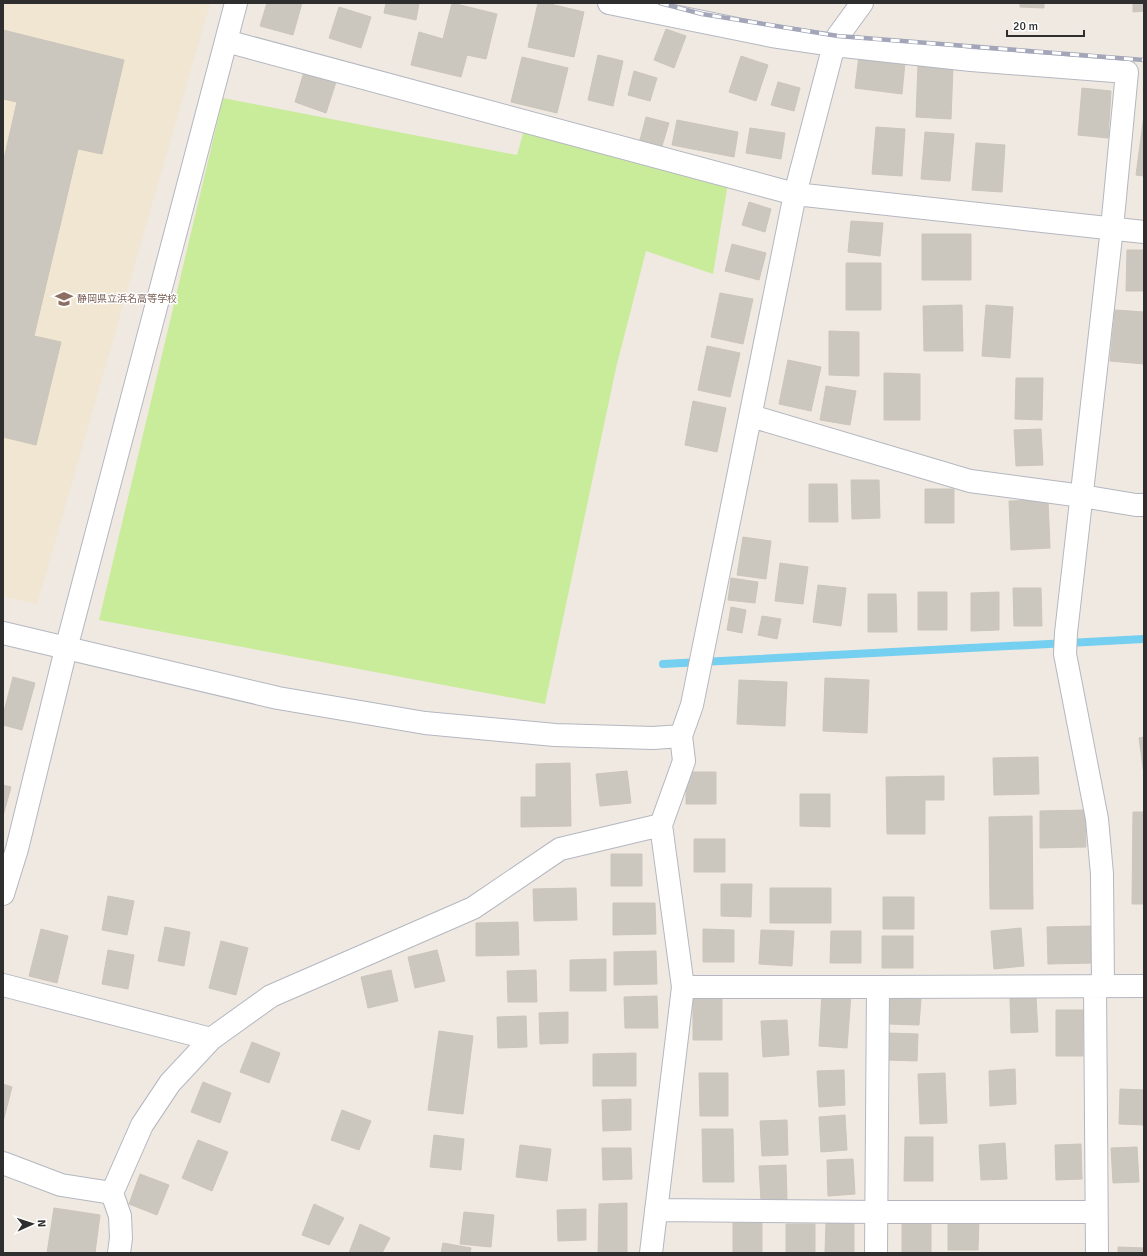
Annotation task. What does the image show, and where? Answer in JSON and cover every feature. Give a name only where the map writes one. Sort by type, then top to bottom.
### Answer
[{"type":"street","points":[[3,894],[17,849],[66,649],[236,3]]},
{"type":"street","points":[[609,3],[772,36],[834,45],[971,60],[1127,72],[1112,228],[1066,643],[1097,819],[1102,874],[1096,1212],[1097,1253]]},
{"type":"street","points":[[650,1253],[683,987],[662,825],[684,761],[681,736],[692,705],[795,194],[834,45],[838,36],[862,3]]},
{"type":"street","points":[[226,41],[795,194],[1144,232]]},
{"type":"street","points":[[751,416],[970,481],[1144,505]]},
{"type":"street","points":[[3,633],[278,698],[425,723],[555,735],[654,738],[681,736]]},
{"type":"street","points":[[119,1253],[121,1238],[120,1216],[112,1193],[142,1125],[170,1083],[211,1039],[271,996],[473,908],[560,849],[662,825]]},
{"type":"street","points":[[3,985],[211,1039]]},
{"type":"street","points":[[683,987],[1144,986]]},
{"type":"street","points":[[876,1253],[878,987]]},
{"type":"street","points":[[3,1163],[61,1184],[112,1193]]},
{"type":"street","points":[[656,1210],[1096,1212]]},
{"type":"shaded area","name":"静岡県立浜名高等学校","points":[[3,3],[210,3],[37,604],[3,596]]},
{"type":"green space","points":[[223,98],[517,155],[524,130],[728,183],[713,274],[646,251],[616,368],[545,704],[99,620]]},
{"type":"building","points":[[267,3],[302,3],[293,35],[260,26]]},
{"type":"building","points":[[386,3],[419,3],[416,20],[384,13]]},
{"type":"building","points":[[452,3],[497,14],[486,59],[467,55],[461,77],[411,65],[419,32],[443,39]]},
{"type":"building","points":[[538,3],[546,3],[584,12],[574,57],[528,47]]},
{"type":"building","points":[[1020,3],[1044,3],[1044,8],[1020,7]]},
{"type":"building","points":[[1133,3],[1144,3],[1144,11],[1133,12]]},
{"type":"building","points":[[339,7],[371,17],[361,48],[329,38]]},
{"type":"building","points":[[666,29],[686,36],[674,68],[654,60]]},
{"type":"building","points":[[3,30],[124,60],[102,154],[78,149],[34,336],[61,342],[36,445],[3,437],[3,163],[17,102],[3,99]]},
{"type":"building","points":[[598,55],[623,61],[613,106],[588,100]]},
{"type":"building","points":[[741,56],[768,65],[756,101],[729,92]]},
{"type":"building","points":[[859,56],[905,62],[902,94],[855,88]]},
{"type":"building","points":[[522,57],[568,68],[557,113],[511,102]]},
{"type":"building","points":[[918,64],[953,66],[951,119],[916,117]]},
{"type":"building","points":[[634,71],[657,78],[650,101],[628,95]]},
{"type":"building","points":[[304,72],[336,82],[326,113],[295,102]]},
{"type":"building","points":[[778,82],[800,88],[794,111],[771,105]]},
{"type":"building","points":[[1082,88],[1111,91],[1108,138],[1078,135]]},
{"type":"building","points":[[1144,115],[1144,176],[1136,175]]},
{"type":"building","points":[[646,117],[669,123],[662,146],[640,140]]},
{"type":"building","points":[[677,120],[738,132],[734,157],[672,145]]},
{"type":"building","points":[[876,127],[905,129],[902,176],[872,174]]},
{"type":"building","points":[[750,128],[785,133],[781,159],[746,153]]},
{"type":"building","points":[[925,132],[954,134],[950,181],[921,179]]},
{"type":"building","points":[[976,143],[1005,145],[1002,192],[972,190]]},
{"type":"building","points":[[749,202],[771,209],[765,232],[742,225]]},
{"type":"building","points":[[851,221],[883,223],[880,256],[848,252]]},
{"type":"building","points":[[922,234],[971,234],[971,280],[922,280]]},
{"type":"building","points":[[732,244],[766,253],[759,280],[725,271]]},
{"type":"building","points":[[1127,250],[1144,250],[1144,291],[1126,291]]},
{"type":"building","points":[[846,263],[881,263],[881,310],[846,310]]},
{"type":"building","points":[[720,293],[753,299],[743,344],[711,337]]},
{"type":"building","points":[[962,305],[963,351],[924,351],[923,306]]},
{"type":"building","points":[[986,305],[1013,307],[1010,358],[982,356]]},
{"type":"building","points":[[1115,310],[1144,312],[1144,364],[1110,361]]},
{"type":"building","points":[[829,331],[859,332],[859,376],[829,375]]},
{"type":"building","points":[[707,346],[740,353],[730,397],[698,390]]},
{"type":"building","points":[[788,360],[821,367],[811,411],[779,404]]},
{"type":"building","points":[[884,373],[920,374],[920,420],[884,420]]},
{"type":"building","points":[[1016,378],[1043,378],[1042,420],[1015,419]]},
{"type":"building","points":[[826,386],[856,391],[850,425],[820,420]]},
{"type":"building","points":[[693,401],[726,408],[717,452],[685,445]]},
{"type":"building","points":[[1041,429],[1043,465],[1016,466],[1014,430]]},
{"type":"building","points":[[851,480],[879,480],[880,518],[852,519]]},
{"type":"building","points":[[809,484],[837,484],[838,522],[809,522]]},
{"type":"building","points":[[925,489],[954,489],[954,523],[925,523]]},
{"type":"building","points":[[1048,500],[1050,548],[1011,550],[1009,501]]},
{"type":"building","points":[[743,537],[771,541],[766,579],[737,575]]},
{"type":"building","points":[[780,563],[808,567],[803,604],[775,601]]},
{"type":"building","points":[[731,578],[758,582],[755,603],[728,600]]},
{"type":"building","points":[[818,585],[846,588],[841,626],[813,622]]},
{"type":"building","points":[[1013,588],[1041,588],[1042,626],[1014,626]]},
{"type":"building","points":[[918,592],[947,592],[947,630],[918,630]]},
{"type":"building","points":[[999,592],[999,630],[971,631],[971,593]]},
{"type":"building","points":[[868,594],[896,594],[897,632],[868,632]]},
{"type":"building","points":[[731,607],[746,610],[742,633],[727,630]]},
{"type":"building","points":[[762,616],[781,619],[777,639],[758,635]]},
{"type":"building","points":[[13,677],[35,683],[22,730],[3,725],[3,715]]},
{"type":"building","points":[[825,678],[869,680],[867,733],[823,731]]},
{"type":"building","points":[[739,680],[787,682],[785,726],[737,724]]},
{"type":"building","points":[[1144,737],[1144,775],[1139,738]]},
{"type":"building","points":[[1038,757],[1039,794],[994,795],[993,758]]},
{"type":"building","points":[[570,763],[571,826],[521,827],[521,797],[536,797],[536,764]]},
{"type":"building","points":[[627,771],[631,803],[600,806],[596,774]]},
{"type":"building","points":[[686,772],[716,772],[716,804],[686,804]]},
{"type":"building","points":[[944,776],[944,800],[925,800],[925,834],[887,834],[886,777]]},
{"type":"building","points":[[3,785],[11,787],[3,816]]},
{"type":"building","points":[[800,794],[830,794],[830,827],[800,826]]},
{"type":"building","points":[[1085,810],[1086,847],[1040,848],[1040,811]]},
{"type":"building","points":[[1133,812],[1144,812],[1144,904],[1132,904]]},
{"type":"building","points":[[1032,816],[1033,909],[990,909],[989,817]]},
{"type":"building","points":[[694,839],[725,839],[725,872],[694,872]]},
{"type":"building","points":[[611,854],[642,854],[642,886],[611,886]]},
{"type":"building","points":[[721,884],[752,884],[751,917],[721,916]]},
{"type":"building","points":[[576,888],[577,920],[534,921],[533,889]]},
{"type":"building","points":[[770,888],[831,888],[831,923],[770,923]]},
{"type":"building","points":[[108,896],[134,901],[127,935],[102,930]]},
{"type":"building","points":[[883,897],[914,897],[914,929],[883,929]]},
{"type":"building","points":[[613,903],[655,903],[656,934],[613,935]]},
{"type":"building","points":[[518,922],[519,955],[476,956],[476,923]]},
{"type":"building","points":[[1092,926],[1093,963],[1048,964],[1047,927]]},
{"type":"building","points":[[165,927],[190,932],[184,966],[158,961]]},
{"type":"building","points":[[1021,928],[1024,966],[994,969],[991,931]]},
{"type":"building","points":[[41,929],[68,936],[57,983],[29,976]]},
{"type":"building","points":[[703,929],[734,930],[734,962],[703,962]]},
{"type":"building","points":[[761,930],[794,931],[792,966],[759,964]]},
{"type":"building","points":[[831,931],[861,931],[861,963],[830,963]]},
{"type":"building","points":[[882,936],[913,936],[913,968],[882,968]]},
{"type":"building","points":[[221,941],[248,948],[236,995],[209,988]]},
{"type":"building","points":[[108,950],[134,955],[128,989],[102,984]]},
{"type":"building","points":[[437,950],[445,981],[415,988],[408,957]]},
{"type":"building","points":[[656,951],[657,984],[614,985],[614,952]]},
{"type":"building","points":[[606,959],[606,991],[570,991],[570,960]]},
{"type":"building","points":[[391,970],[398,1001],[368,1008],[361,977]]},
{"type":"building","points":[[536,970],[537,1002],[508,1002],[507,971]]},
{"type":"building","points":[[822,992],[851,994],[847,1048],[819,1046]]},
{"type":"building","points":[[657,996],[658,1028],[625,1028],[624,997]]},
{"type":"building","points":[[693,997],[722,997],[722,1040],[693,1040]]},
{"type":"building","points":[[1036,997],[1038,1032],[1011,1033],[1010,998]]},
{"type":"building","points":[[890,998],[921,999],[919,1025],[890,1024]]},
{"type":"building","points":[[1056,1010],[1083,1010],[1083,1056],[1056,1056]]},
{"type":"building","points":[[568,1012],[568,1043],[540,1044],[539,1013]]},
{"type":"building","points":[[526,1016],[527,1047],[498,1048],[497,1017]]},
{"type":"building","points":[[787,1020],[789,1055],[763,1057],[761,1021]]},
{"type":"building","points":[[439,1031],[473,1036],[463,1114],[428,1110]]},
{"type":"building","points":[[888,1033],[918,1034],[917,1061],[887,1060]]},
{"type":"building","points":[[252,1042],[280,1053],[269,1083],[240,1072]]},
{"type":"building","points":[[636,1053],[636,1086],[593,1086],[593,1054]]},
{"type":"building","points":[[1015,1069],[1016,1104],[990,1106],[989,1071]]},
{"type":"building","points":[[844,1070],[845,1105],[819,1107],[817,1071]]},
{"type":"building","points":[[699,1073],[728,1073],[728,1116],[700,1116]]},
{"type":"building","points":[[945,1073],[947,1123],[920,1124],[918,1074]]},
{"type":"building","points":[[203,1082],[231,1093],[220,1123],[191,1112]]},
{"type":"building","points":[[3,1084],[12,1087],[3,1122]]},
{"type":"building","points":[[1120,1089],[1144,1090],[1144,1125],[1119,1124]]},
{"type":"building","points":[[631,1099],[631,1130],[603,1131],[602,1100]]},
{"type":"building","points":[[342,1110],[371,1121],[359,1150],[331,1140]]},
{"type":"building","points":[[845,1115],[847,1150],[821,1152],[819,1117]]},
{"type":"building","points":[[787,1120],[788,1155],[762,1156],[760,1121]]},
{"type":"building","points":[[702,1129],[733,1129],[734,1182],[703,1182]]},
{"type":"building","points":[[434,1135],[464,1139],[461,1170],[430,1167]]},
{"type":"building","points":[[905,1137],[933,1137],[933,1181],[904,1181]]},
{"type":"building","points":[[198,1140],[228,1152],[212,1191],[182,1178]]},
{"type":"building","points":[[1005,1143],[1007,1179],[981,1180],[979,1145]]},
{"type":"building","points":[[1081,1144],[1082,1179],[1056,1180],[1055,1145]]},
{"type":"building","points":[[520,1145],[551,1149],[547,1181],[516,1177]]},
{"type":"building","points":[[1137,1147],[1139,1182],[1113,1183],[1111,1148]]},
{"type":"building","points":[[602,1148],[631,1148],[632,1179],[603,1180]]},
{"type":"building","points":[[853,1159],[855,1194],[828,1196],[827,1160]]},
{"type":"building","points":[[786,1165],[787,1200],[761,1201],[759,1166]]},
{"type":"building","points":[[140,1174],[169,1185],[157,1215],[129,1204]]},
{"type":"building","points":[[627,1203],[627,1253],[598,1253],[599,1204]]},
{"type":"building","points":[[314,1204],[344,1218],[329,1245],[302,1235]]},
{"type":"building","points":[[54,1208],[100,1215],[95,1253],[47,1253]]},
{"type":"building","points":[[586,1209],[586,1240],[558,1241],[557,1210]]},
{"type":"building","points":[[464,1212],[494,1215],[491,1247],[460,1244]]},
{"type":"building","points":[[948,1218],[979,1218],[978,1250],[948,1250]]},
{"type":"building","points":[[902,1220],[931,1220],[931,1253],[902,1253]]},
{"type":"building","points":[[826,1222],[854,1222],[854,1253],[825,1253]]},
{"type":"building","points":[[733,1223],[762,1223],[762,1253],[733,1253]]},
{"type":"building","points":[[360,1224],[390,1238],[382,1253],[349,1253]]},
{"type":"building","points":[[786,1224],[815,1224],[815,1253],[786,1253]]},
{"type":"building","points":[[443,1243],[471,1248],[470,1253],[441,1253]]},
{"type":"building","points":[[1118,1247],[1144,1248],[1144,1253],[1118,1253]]},
{"type":"waterway","points":[[663,664],[1144,639]]},
{"type":"railway","points":[[660,3],[702,14],[838,36],[1144,60]]},
{"type":"place","name":"静岡県立浜名高等学校","points":[[64,299]]}]
